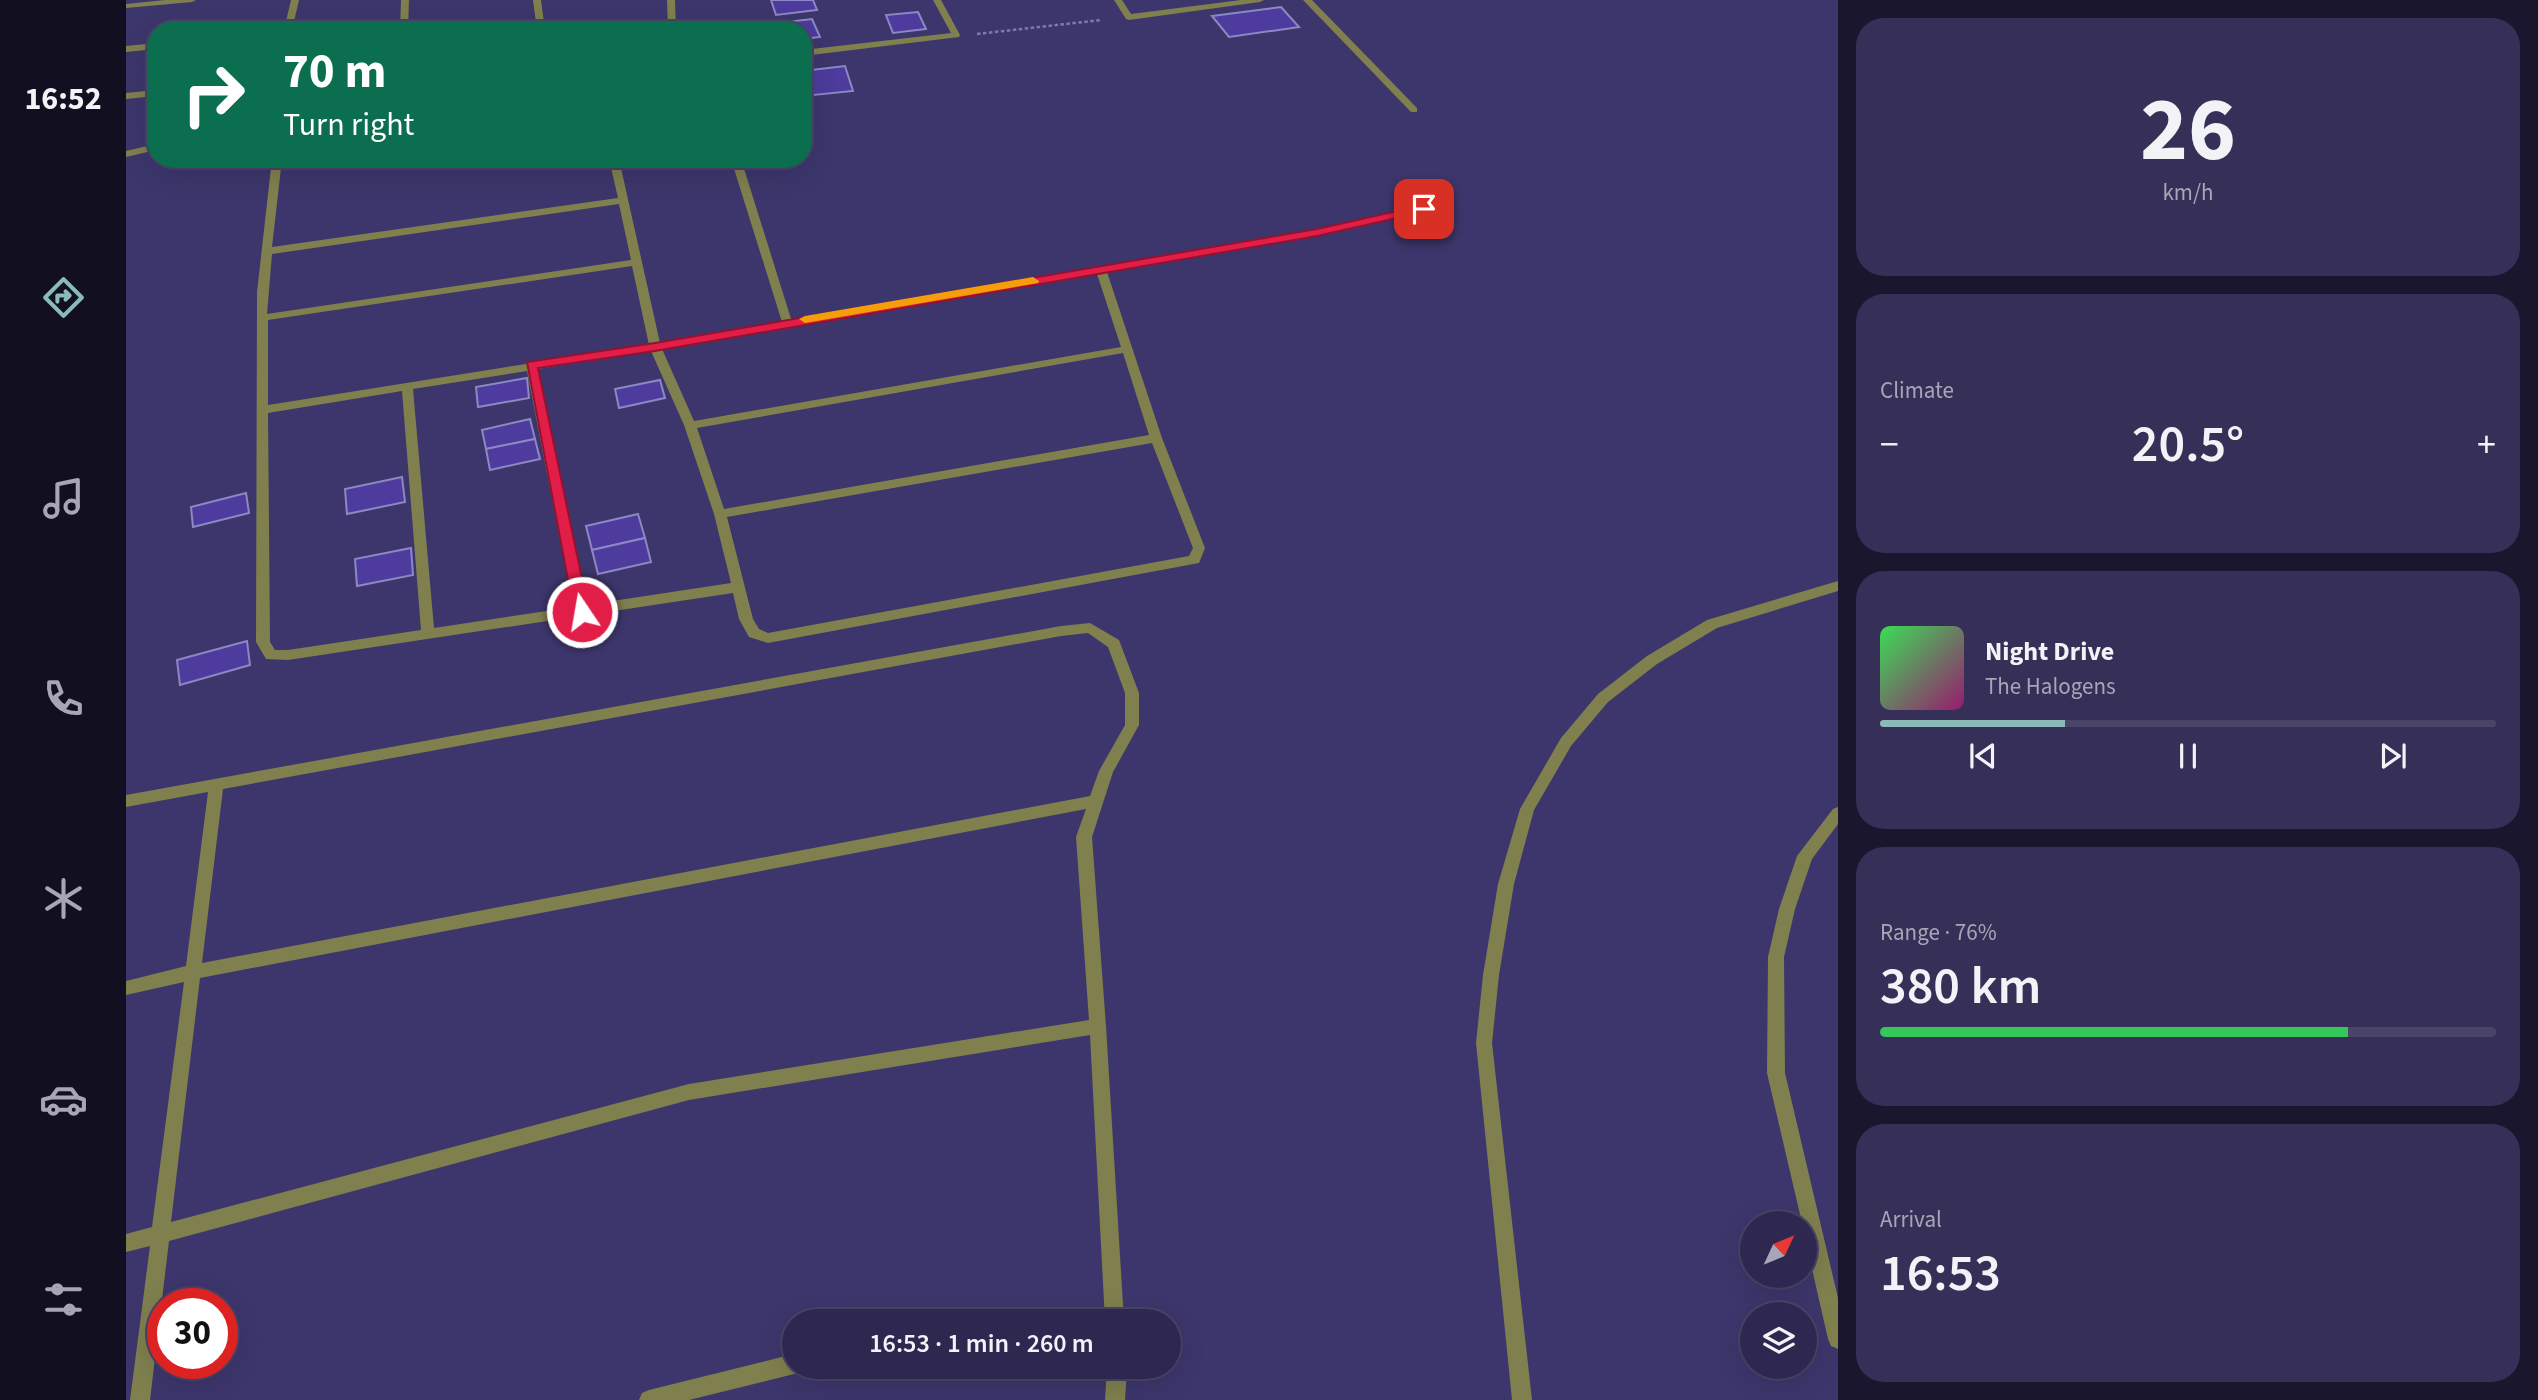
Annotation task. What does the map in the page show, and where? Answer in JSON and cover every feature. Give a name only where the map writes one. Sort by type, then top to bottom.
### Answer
[{"type":"street","points":[[126,6],[192,0]]},
{"type":"street","points":[[290,21],[295,0]]},
{"type":"street","points":[[404,21],[405,0]]},
{"type":"street","points":[[537,0],[540,21]]},
{"type":"street","points":[[671,0],[672,21]]},
{"type":"street","points":[[812,52],[956,35],[937,0]]},
{"type":"street","points":[[1118,0],[1129,17],[1260,0]]},
{"type":"street","points":[[1307,0],[1414,110]]},
{"type":"street","points":[[126,49],[147,47]]},
{"type":"street","points":[[126,96],[147,94]]},
{"type":"street","points":[[126,154],[147,149]]},
{"type":"street","points":[[276,168],[262,318],[263,642],[271,654],[288,655],[428,635],[738,587]]},
{"type":"street","points":[[616,168],[655,347],[690,425],[720,514],[746,619],[754,633],[768,638],[1194,560],[1199,548],[1156,438],[1101,269]]},
{"type":"street","points":[[739,168],[787,322]]},
{"type":"street","points":[[268,251],[622,200]]},
{"type":"street","points":[[262,410],[655,347],[787,322],[1317,233],[1424,209]]},
{"type":"street","points":[[262,318],[636,262]]},
{"type":"street","points":[[690,425],[1126,349]]},
{"type":"street","points":[[531,365],[582,612]]},
{"type":"street","points":[[407,386],[428,635]]},
{"type":"street","points":[[720,514],[1156,438]]},
{"type":"street","points":[[1522,1400],[1484,1043],[1491,975],[1506,884],[1527,809],[1566,742],[1603,698],[1651,660],[1712,624],[1838,586]]},
{"type":"street","points":[[126,801],[1090,628],[1114,644],[1132,693],[1132,725],[1106,771],[1084,837],[1114,1309]]},
{"type":"street","points":[[140,1400],[216,786]]},
{"type":"street","points":[[126,988],[192,972],[1096,801]]},
{"type":"street","points":[[1838,813],[1805,856],[1778,945],[1776,1073],[1838,1339]]},
{"type":"street","points":[[126,1243],[689,1092],[1098,1026]]},
{"type":"street","points":[[649,1400],[782,1367]]},
{"type":"street","points":[[1115,1400],[1116,1379]]},
{"type":"path","points":[[956,35],[1129,17]]},
{"type":"building","points":[[771,0],[813,0],[817,10],[776,15]]},
{"type":"building","points":[[1281,7],[1299,27],[1229,37],[1212,16]]},
{"type":"building","points":[[918,12],[926,29],[893,33],[886,15]]},
{"type":"building","points":[[812,19],[820,37],[812,38],[812,21],[794,21]]},
{"type":"building","points":[[845,66],[853,91],[812,95],[812,70]]},
{"type":"building","points":[[527,378],[529,398],[478,407],[476,387]]},
{"type":"building","points":[[660,380],[665,398],[619,408],[615,389]]},
{"type":"building","points":[[530,419],[535,439],[486,449],[482,430]]},
{"type":"building","points":[[535,439],[540,459],[490,470],[486,449]]},
{"type":"building","points":[[402,477],[405,502],[347,514],[345,489]]},
{"type":"building","points":[[246,493],[249,513],[193,527],[191,507]]},
{"type":"building","points":[[638,514],[645,538],[592,550],[586,526]]},
{"type":"building","points":[[645,538],[651,562],[598,574],[592,550]]},
{"type":"building","points":[[411,548],[413,575],[357,586],[355,559]]},
{"type":"building","points":[[247,641],[250,665],[180,685],[177,660]]},
{"type":"slow traffic","points":[[805,319],[1033,281]]},
{"type":"route","points":[[582,612],[531,365],[655,347],[787,322],[1317,233],[1424,209]]}]
